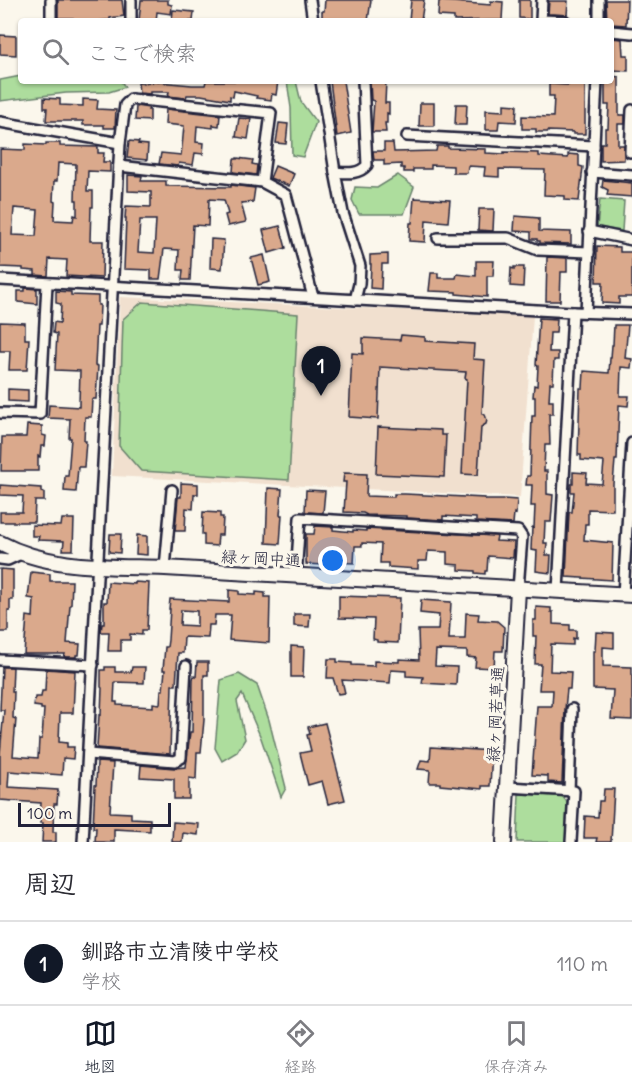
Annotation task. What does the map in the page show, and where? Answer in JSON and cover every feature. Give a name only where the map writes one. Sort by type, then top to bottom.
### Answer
[{"type":"street","points":[[51,0],[51,18]]},
{"type":"street","points":[[131,0],[131,18]]},
{"type":"street","points":[[310,0],[313,18]]},
{"type":"street","points":[[541,18],[542,0]]},
{"type":"street","points":[[599,0],[599,18]]},
{"type":"street","points":[[614,31],[632,33]]},
{"type":"street","points":[[321,84],[343,213],[360,266],[355,300]]},
{"type":"street","points":[[335,172],[354,173],[363,170],[367,165],[363,84]]},
{"type":"street","points":[[586,312],[597,84]]},
{"type":"street","points":[[83,842],[120,143],[125,105],[131,99],[271,113],[262,182]]},
{"type":"street","points":[[630,152],[632,110]]},
{"type":"street","points":[[0,122],[120,143]]},
{"type":"street","points":[[406,136],[594,147]]},
{"type":"street","points":[[119,166],[262,182],[286,195],[313,297]]},
{"type":"street","points":[[592,172],[632,175]]},
{"type":"street","points":[[590,231],[632,240]]},
{"type":"street","points":[[438,238],[508,238],[538,250],[589,252]]},
{"type":"street","points":[[0,280],[632,314]]},
{"type":"street","points":[[0,412],[40,414],[47,284]]},
{"type":"street","points":[[558,591],[573,312]]},
{"type":"street","points":[[627,595],[632,443]]},
{"type":"street","points":[[165,568],[171,490]]},
{"type":"street","points":[[296,576],[300,518],[518,531],[522,537],[518,589]]},
{"type":"street","name":"緑ヶ岡中通","points":[[0,543],[40,559],[98,566],[627,595]]},
{"type":"street","points":[[0,559],[8,560],[23,553]]},
{"type":"street","name":"緑ヶ岡若草通","points":[[504,842],[518,589]]},
{"type":"street","points":[[0,660],[93,665]]},
{"type":"street","points":[[88,754],[175,761],[181,758],[186,666]]},
{"type":"street","points":[[569,791],[572,709]]},
{"type":"street","points":[[507,787],[574,791],[571,842]]},
{"type":"shaded area","points":[[120,297],[533,316],[520,497],[112,476]]},
{"type":"green space","points":[[18,77],[18,84],[123,84],[125,87],[109,92],[66,93],[0,101],[0,80]]},
{"type":"green space","points":[[287,84],[297,84],[301,102],[316,122],[303,157],[292,155],[291,108]]},
{"type":"green space","points":[[398,175],[414,187],[404,214],[359,214],[352,200],[355,187],[377,188]]},
{"type":"green space","points":[[600,199],[624,201],[622,231],[597,227]]},
{"type":"green space","points":[[142,302],[298,314],[289,480],[141,471],[119,446],[123,319]]},
{"type":"green space","points":[[239,674],[257,685],[269,720],[286,788],[281,797],[261,738],[242,694],[237,701],[245,739],[237,752],[222,761],[215,748],[221,680]]},
{"type":"green space","points":[[519,794],[562,796],[567,802],[566,842],[517,842]]},
{"type":"building","points":[[58,0],[122,0],[124,16],[58,18]]},
{"type":"building","points":[[141,0],[168,0],[168,4],[172,5],[171,14],[157,12],[156,18],[139,18]]},
{"type":"building","points":[[325,0],[371,0],[368,18],[322,18],[322,11],[324,11]]},
{"type":"building","points":[[411,0],[424,0],[421,18],[409,18]]},
{"type":"building","points":[[519,0],[530,0],[530,18],[519,18]]},
{"type":"building","points":[[606,0],[627,0],[626,25],[614,24],[614,18],[607,18]]},
{"type":"building","points":[[439,1],[491,5],[491,1],[503,2],[502,18],[438,16]]},
{"type":"building","points":[[549,1],[568,1],[567,15],[548,14]]},
{"type":"building","points":[[173,10],[194,12],[193,18],[172,18]]},
{"type":"building","points":[[0,35],[16,36],[16,55],[0,54]]},
{"type":"building","points":[[614,38],[622,39],[623,55],[628,55],[628,71],[614,70]]},
{"type":"building","points":[[614,76],[619,77],[619,115],[625,115],[625,124],[618,124],[618,145],[624,145],[624,160],[601,161],[601,143],[605,143],[605,128],[608,128],[609,105],[605,105],[605,84],[614,84]]},
{"type":"building","points":[[138,84],[278,84],[276,95],[272,94],[271,100],[234,91],[230,100],[201,95],[187,95],[186,98],[168,96],[169,92],[139,93]]},
{"type":"building","points":[[330,84],[343,84],[351,133],[337,136]]},
{"type":"building","points":[[370,84],[386,84],[385,103],[389,103],[389,114],[387,113],[387,123],[385,123],[386,132],[372,132],[374,101],[371,100]]},
{"type":"building","points":[[549,84],[585,85],[585,134],[536,132],[536,129],[522,129],[522,116],[553,117],[554,96],[549,96]]},
{"type":"building","points":[[44,98],[60,99],[60,105],[83,106],[83,99],[98,100],[97,109],[116,110],[115,128],[104,128],[104,125],[83,125],[83,121],[46,121],[47,108],[44,108]]},
{"type":"building","points":[[420,103],[434,103],[434,126],[419,126]]},
{"type":"building","points":[[456,104],[467,104],[466,125],[455,125]]},
{"type":"building","points":[[504,104],[517,105],[516,122],[499,121],[498,130],[486,130],[486,110],[504,111]]},
{"type":"building","points":[[136,106],[149,108],[150,121],[135,120]]},
{"type":"building","points":[[166,109],[220,115],[219,126],[213,125],[213,128],[197,126],[196,142],[204,143],[203,154],[195,153],[193,165],[159,164],[161,153],[181,155],[184,126],[165,124]]},
{"type":"building","points":[[239,118],[251,119],[248,139],[236,137]]},
{"type":"building","points":[[279,123],[288,124],[286,144],[276,143]]},
{"type":"building","points":[[129,141],[148,145],[147,160],[127,158]]},
{"type":"building","points":[[46,143],[60,143],[60,146],[98,147],[98,153],[104,153],[103,162],[110,162],[110,172],[88,171],[87,191],[93,191],[90,241],[103,241],[102,278],[66,276],[67,260],[49,259],[48,276],[35,275],[35,271],[23,270],[23,268],[0,267],[0,149],[25,150],[25,144],[46,145]],"holes":[[[58,163],[76,164],[77,216],[74,215],[73,221],[54,220],[54,181],[57,181]],[[14,208],[38,210],[36,236],[12,235]]]},
{"type":"building","points":[[384,143],[393,143],[394,152],[436,151],[437,146],[448,146],[448,148],[486,149],[486,153],[539,153],[539,156],[568,158],[568,154],[579,155],[579,166],[583,167],[579,201],[565,200],[565,196],[544,195],[545,170],[499,169],[499,177],[484,176],[485,167],[468,166],[467,173],[453,173],[453,166],[431,165],[431,169],[413,169],[413,172],[404,172],[401,164],[384,165],[384,160],[374,160],[373,151],[384,151]]},
{"type":"building","points":[[234,159],[253,160],[252,164],[257,165],[256,175],[233,172]]},
{"type":"building","points":[[275,166],[294,174],[289,186],[270,178]]},
{"type":"building","points":[[128,175],[142,176],[141,181],[166,181],[166,186],[231,187],[231,185],[255,188],[253,202],[241,203],[246,222],[228,226],[225,215],[228,214],[224,200],[209,199],[208,226],[193,225],[190,280],[182,280],[183,270],[178,270],[179,250],[164,249],[160,279],[151,279],[151,270],[124,269],[126,206],[151,207],[151,192],[128,191]],"holes":[[[140,220],[156,220],[154,253],[138,252]]]},
{"type":"building","points":[[603,180],[632,183],[632,197],[607,195],[608,190],[602,187]]},
{"type":"building","points":[[414,198],[450,200],[448,222],[426,220],[425,242],[409,241]]},
{"type":"building","points":[[479,209],[494,209],[493,231],[478,230]]},
{"type":"building","points":[[515,216],[539,218],[539,231],[571,232],[571,244],[540,243],[537,239],[531,239],[531,232],[514,231]]},
{"type":"building","points":[[280,226],[286,248],[269,253],[263,230]]},
{"type":"building","points":[[211,239],[224,240],[222,269],[210,268]]},
{"type":"building","points":[[597,246],[620,247],[620,252],[632,252],[632,297],[619,297],[619,304],[602,303],[603,282],[596,282]]},
{"type":"building","points":[[388,254],[388,264],[382,264],[381,289],[370,288],[370,255]]},
{"type":"building","points":[[264,255],[270,282],[258,285],[251,258]]},
{"type":"building","points":[[547,257],[567,258],[567,272],[561,272],[560,301],[546,301]]},
{"type":"building","points":[[476,261],[494,261],[493,276],[487,276],[487,297],[429,291],[431,273],[438,273],[438,278],[456,278],[457,274],[476,276]]},
{"type":"building","points":[[514,267],[524,267],[523,287],[510,286],[511,268],[514,269]]},
{"type":"building","points":[[25,288],[37,289],[37,304],[18,302],[18,291],[25,291]]},
{"type":"building","points":[[56,291],[71,292],[71,295],[98,296],[98,305],[100,305],[95,365],[98,366],[96,399],[92,399],[91,417],[85,417],[84,467],[78,467],[76,492],[64,491],[65,476],[68,476],[70,419],[48,418],[49,405],[79,407],[80,371],[55,370],[57,334],[53,333],[54,322],[60,323],[61,304],[56,303]]},
{"type":"building","points":[[539,318],[557,319],[556,333],[550,333],[549,352],[558,352],[558,360],[554,360],[553,383],[550,383],[549,401],[553,401],[553,414],[549,414],[550,445],[545,445],[544,471],[547,471],[547,494],[553,495],[551,522],[545,522],[544,543],[547,543],[546,555],[551,555],[550,573],[536,571],[537,551],[531,550],[535,506],[531,506],[532,485],[526,485],[527,476],[530,476],[532,416],[535,416],[535,397],[533,397],[534,385],[537,386]]},
{"type":"building","points":[[0,322],[25,323],[25,339],[29,339],[27,370],[9,370],[10,351],[0,351]]},
{"type":"building","points":[[614,325],[628,325],[625,358],[632,359],[631,368],[621,367],[620,396],[629,396],[628,406],[619,405],[613,510],[588,509],[588,524],[585,524],[584,540],[613,543],[612,580],[566,577],[569,512],[572,512],[574,492],[571,492],[573,472],[587,473],[586,483],[602,484],[604,462],[581,460],[581,455],[578,455],[580,388],[583,388],[584,371],[609,373]]},
{"type":"building","points":[[401,335],[425,337],[425,341],[474,344],[473,359],[485,360],[482,413],[487,420],[486,424],[481,427],[478,475],[462,474],[466,372],[380,367],[378,419],[349,417],[352,353],[363,354],[363,338],[400,340]]},
{"type":"building","points":[[8,389],[28,390],[28,402],[8,401]]},
{"type":"building","points":[[27,425],[42,426],[42,435],[46,436],[45,446],[41,446],[40,457],[38,456],[38,471],[1,471],[2,437],[26,437]]},
{"type":"building","points":[[378,427],[441,430],[441,435],[446,435],[444,477],[376,474]]},
{"type":"building","points":[[344,473],[367,474],[366,496],[394,497],[394,494],[405,494],[517,500],[516,514],[514,513],[513,524],[476,522],[476,518],[443,516],[443,520],[344,512],[346,482],[343,482]]},
{"type":"building","points":[[181,483],[198,484],[198,494],[194,494],[193,509],[186,508],[185,531],[175,531],[178,497],[181,497]]},
{"type":"building","points":[[0,485],[41,488],[44,501],[35,501],[34,522],[0,522],[0,512],[22,512],[23,496],[0,495]]},
{"type":"building","points":[[268,488],[282,489],[280,544],[266,543]]},
{"type":"building","points":[[306,490],[325,491],[323,513],[305,512]]},
{"type":"building","points":[[203,512],[220,513],[220,517],[223,517],[222,535],[218,535],[217,546],[204,545]]},
{"type":"building","points":[[62,519],[74,519],[73,550],[63,550],[64,541],[38,540],[39,536],[32,536],[32,525],[61,526]]},
{"type":"building","points":[[315,526],[333,527],[333,530],[353,532],[353,530],[366,531],[366,529],[497,536],[496,541],[514,542],[513,558],[488,556],[485,574],[459,570],[459,565],[447,564],[447,552],[428,551],[427,561],[418,561],[418,569],[388,567],[388,563],[380,563],[381,544],[362,543],[362,546],[355,546],[354,563],[306,564],[306,534],[314,534]]},
{"type":"building","points":[[110,534],[121,534],[120,553],[109,552]]},
{"type":"building","points":[[137,535],[147,536],[147,555],[136,554]]},
{"type":"building","points":[[0,569],[13,570],[13,600],[10,600],[10,611],[8,611],[8,632],[0,632]]},
{"type":"building","points":[[31,572],[50,574],[50,581],[72,581],[67,643],[80,644],[79,655],[76,657],[64,657],[65,654],[24,654],[27,616],[33,617],[34,599],[28,598]]},
{"type":"building","points":[[108,582],[149,583],[147,630],[142,630],[142,635],[130,634],[130,640],[121,640],[121,651],[108,651],[109,632],[101,632],[102,624],[104,624],[104,602],[107,602]]},
{"type":"building","points":[[229,590],[239,591],[239,594],[265,593],[265,597],[270,597],[269,643],[229,640],[231,615],[215,615],[214,625],[209,625],[208,638],[184,637],[183,653],[178,653],[176,685],[172,685],[170,754],[97,748],[99,715],[101,715],[101,670],[105,670],[105,667],[115,667],[115,672],[131,672],[132,667],[145,667],[144,683],[115,682],[114,702],[117,702],[117,705],[153,707],[153,703],[160,704],[165,670],[163,670],[165,647],[167,647],[168,640],[170,599],[229,602]],"holes":[[[181,610],[197,611],[197,626],[180,625]]]},
{"type":"building","points":[[339,596],[400,598],[398,643],[377,642],[373,639],[374,619],[339,618]]},
{"type":"building","points":[[421,600],[451,602],[449,639],[465,639],[466,613],[479,614],[478,620],[497,621],[504,627],[503,651],[495,651],[494,668],[475,667],[476,658],[467,657],[467,651],[436,650],[435,666],[457,667],[456,685],[422,683],[423,677],[406,676],[406,671],[391,670],[390,683],[342,680],[345,693],[338,694],[333,678],[327,678],[328,659],[337,659],[337,662],[352,663],[352,665],[374,666],[374,661],[419,660],[418,630],[438,630],[439,615],[420,613]]},
{"type":"building","points":[[536,607],[551,608],[553,624],[570,625],[570,630],[576,630],[573,645],[551,644],[550,671],[571,672],[565,709],[562,783],[548,782],[548,776],[532,775],[537,706],[552,706],[553,690],[539,690],[541,664],[535,664],[536,636],[533,636]]},
{"type":"building","points":[[294,614],[310,614],[309,627],[294,626]]},
{"type":"building","points":[[596,632],[614,633],[614,648],[603,647],[603,666],[632,667],[632,720],[611,719],[613,690],[593,689],[593,651],[595,651]]},
{"type":"building","points":[[291,646],[304,647],[303,677],[291,677]]},
{"type":"building","points":[[197,662],[208,662],[208,675],[204,675],[201,752],[197,752],[196,779],[189,778],[189,799],[174,799],[174,779],[140,777],[141,765],[186,767],[190,732],[192,732],[193,679],[194,676],[196,677]]},
{"type":"building","points":[[2,667],[13,667],[13,718],[16,719],[13,756],[38,758],[44,709],[34,706],[35,697],[41,697],[42,691],[45,691],[46,669],[75,671],[73,713],[60,713],[59,742],[67,743],[67,747],[74,747],[73,759],[63,758],[62,775],[9,771],[8,787],[58,790],[57,804],[54,804],[53,832],[56,832],[56,842],[42,842],[41,803],[0,800],[0,754],[4,710],[0,710]]},
{"type":"building","points":[[325,723],[345,800],[328,804],[322,781],[308,785],[300,753],[311,751],[307,735],[310,734],[308,727]]},
{"type":"building","points":[[431,747],[492,751],[490,786],[482,786],[482,789],[429,783],[430,770],[418,769],[421,760],[430,761]]},
{"type":"building","points":[[97,762],[113,763],[110,812],[131,813],[131,818],[150,819],[150,831],[114,829],[114,842],[95,842],[96,828],[93,828]]},
{"type":"building","points":[[604,789],[614,789],[611,842],[596,842],[597,838],[584,838],[585,816],[598,817],[599,801],[603,801]]},
{"type":"building","points":[[173,822],[199,824],[198,835],[183,833],[182,842],[172,842]]},
{"type":"place","name":"釧路市立清陵中学校","points":[[321,396]]}]
